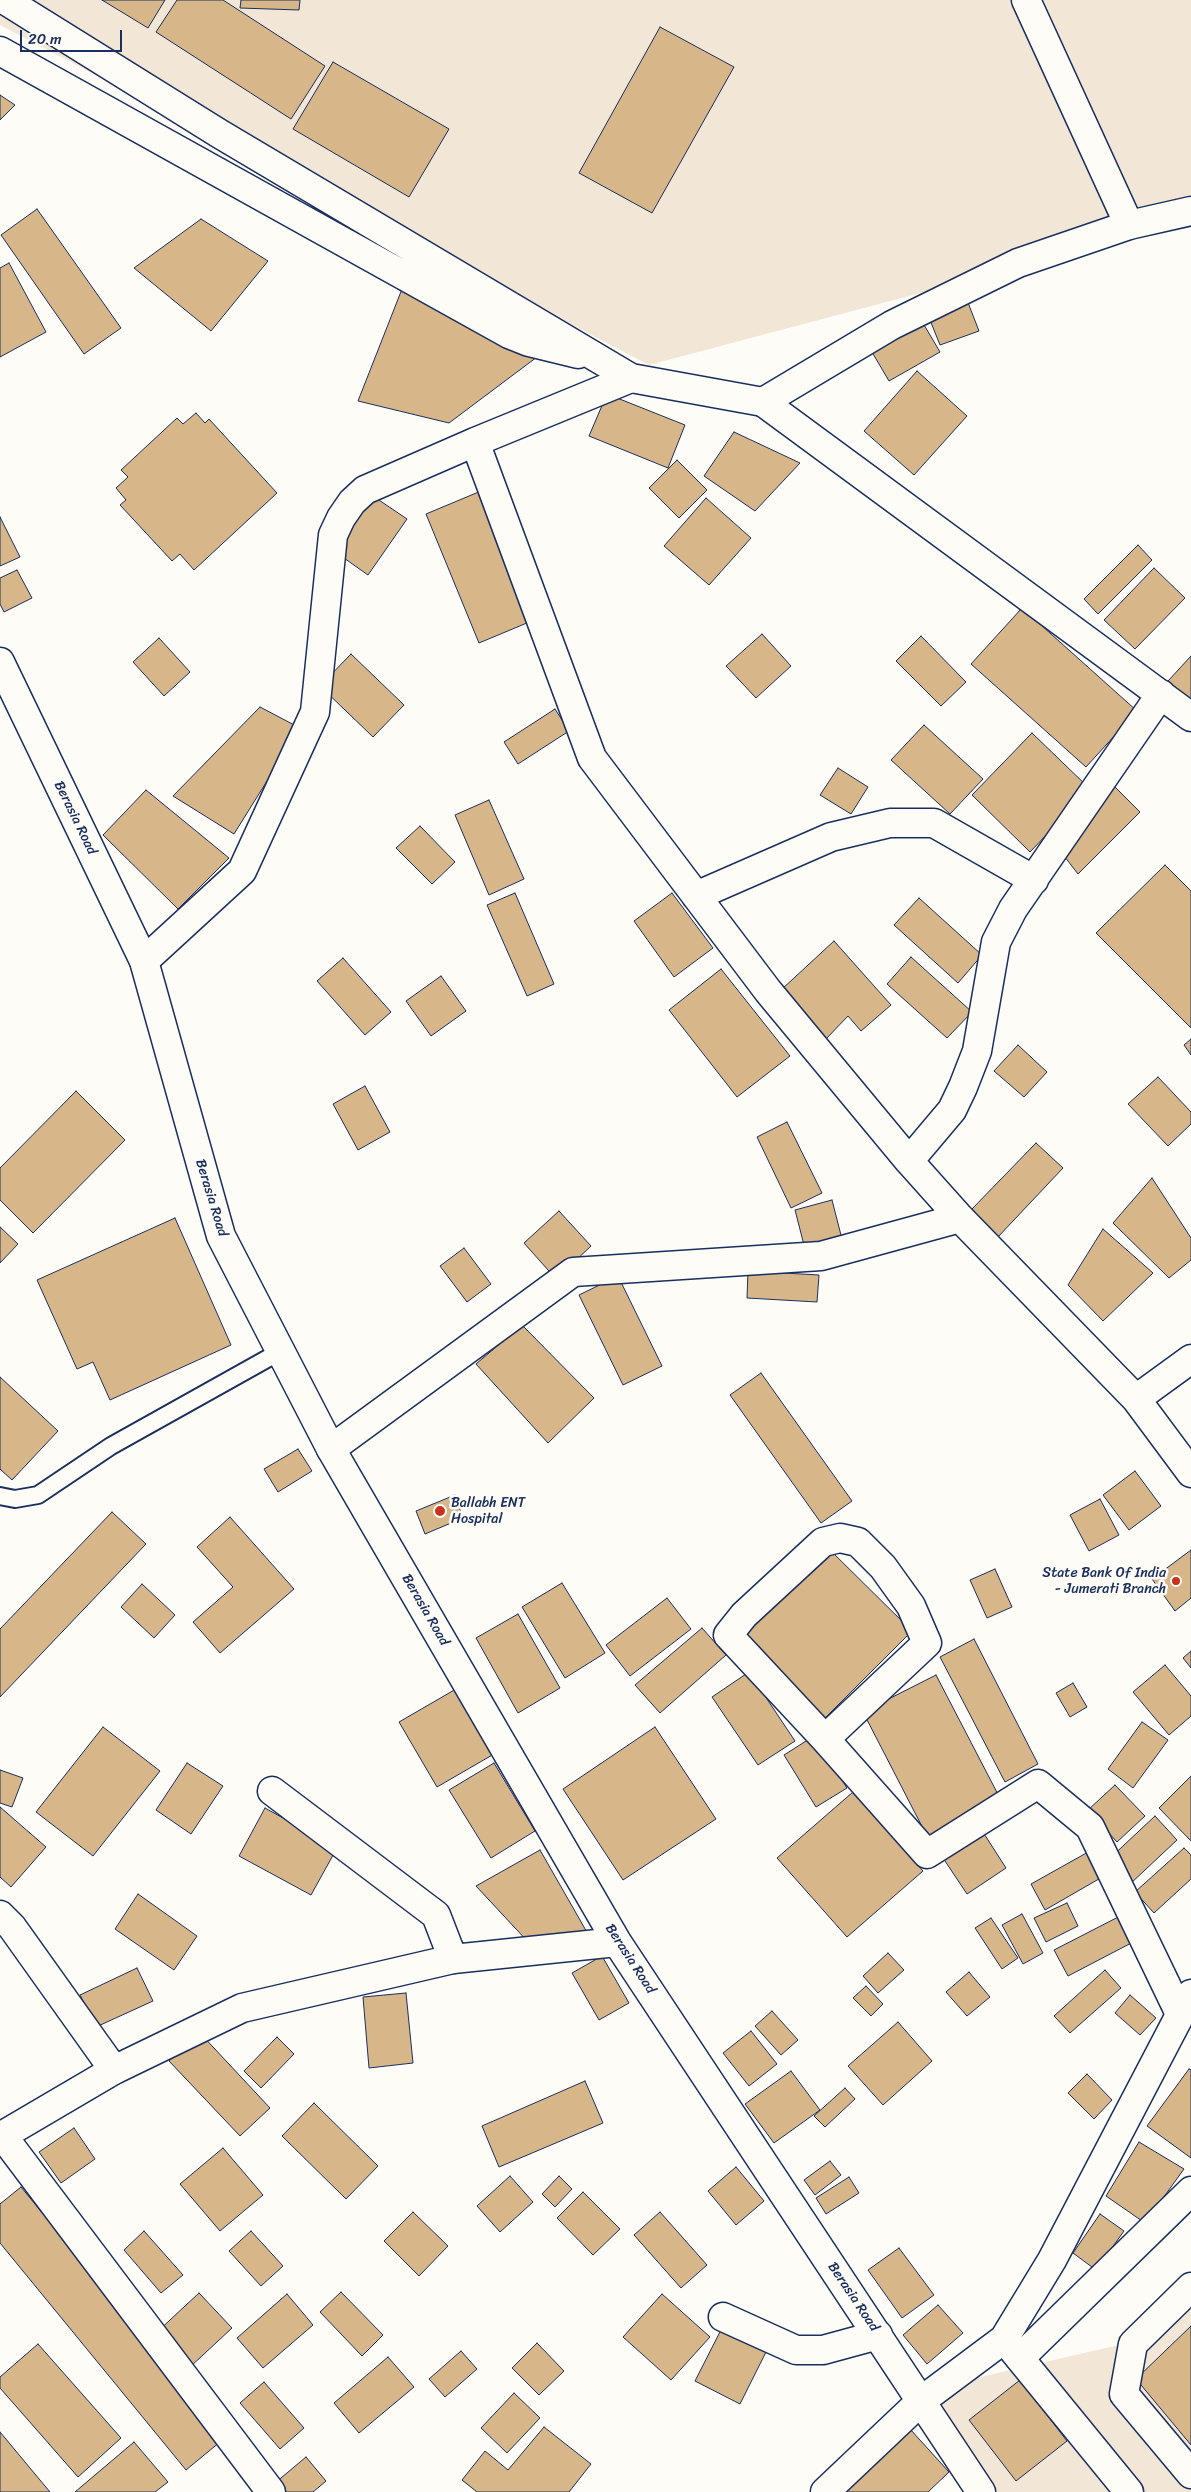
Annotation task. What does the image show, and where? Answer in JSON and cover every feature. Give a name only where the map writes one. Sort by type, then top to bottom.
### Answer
[{"type":"street","points":[[5,0],[220,134],[552,329],[631,378],[762,402],[1191,717]]},
{"type":"street","points":[[1026,0],[1129,225]]},
{"type":"street","points":[[0,51],[509,334],[529,342],[598,359]]},
{"type":"street","points":[[762,402],[892,325],[1018,263],[1129,225],[1191,211]]},
{"type":"street","points":[[144,961],[242,871],[315,712],[333,535],[341,518],[352,502],[365,490],[475,442],[631,378]]},
{"type":"street","points":[[475,442],[592,758],[768,991],[909,1161],[960,1218],[1136,1399],[1191,1472]]},
{"type":"street","name":"Berasia Road","points":[[0,662],[144,961],[221,1236],[331,1450],[617,1942],[981,2492]]},
{"type":"street","points":[[909,1161],[952,1110],[963,1087],[977,1051],[996,942],[1013,909],[1161,694]]},
{"type":"street","points":[[696,896],[831,837],[890,823],[934,823],[1034,880]]},
{"type":"street","points":[[331,1450],[573,1272],[821,1256],[960,1218]]},
{"type":"street","points":[[1136,1399],[1191,1359]]},
{"type":"street","points":[[826,1739],[927,1642],[911,1606],[884,1567],[858,1542],[840,1538],[823,1542],[744,1615],[728,1635],[826,1739],[927,1854],[1038,1784],[1090,1827],[1186,2004],[1052,2260],[1012,2349]]},
{"type":"street","points":[[272,1791],[436,1916],[453,1959]]},
{"type":"street","points":[[0,1914],[12,1927],[114,2070]]},
{"type":"street","points":[[270,2492],[1,2136],[114,2070],[242,2008],[453,1959],[617,1942]]},
{"type":"street","points":[[825,2492],[921,2401],[1012,2349],[1191,2191]]},
{"type":"street","points":[[1191,2287],[1133,2344],[1124,2394],[1191,2474]]},
{"type":"street","points":[[724,2317],[796,2350],[823,2350],[878,2335]]},
{"type":"street","points":[[1012,2349],[1129,2492]]},
{"type":"lane","points":[[0,1496],[15,1499],[38,1495],[111,1446],[281,1351]]},
{"type":"shaded area","points":[[0,0],[1191,0],[1191,224],[1011,269],[649,365],[0,25]]},
{"type":"shaded area","points":[[1191,2288],[1191,2492],[981,2492],[915,2392],[1145,2339]]},
{"type":"building","points":[[102,0],[165,0],[148,28]]},
{"type":"building","points":[[177,0],[223,0],[325,66],[291,119],[156,32]]},
{"type":"building","points":[[241,0],[300,0],[299,10],[240,8]]},
{"type":"building","points":[[660,27],[734,67],[652,213],[579,173]]},
{"type":"building","points":[[333,62],[449,129],[409,197],[293,129]]},
{"type":"building","points":[[0,95],[15,105],[0,120]]},
{"type":"building","points":[[37,209],[121,328],[84,354],[1,235]]},
{"type":"building","points":[[201,219],[268,261],[211,331],[134,268]]},
{"type":"building","points":[[9,263],[46,332],[0,357],[0,268]]},
{"type":"building","points":[[402,289],[541,354],[449,423],[358,401]]},
{"type":"building","points":[[967,300],[979,331],[940,345],[928,315]]},
{"type":"building","points":[[920,318],[940,352],[889,381],[869,347]]},
{"type":"building","points":[[917,371],[967,416],[914,475],[864,431]]},
{"type":"building","points":[[607,394],[685,425],[668,468],[589,436]]},
{"type":"building","points":[[196,413],[205,423],[209,419],[277,493],[194,570],[180,554],[172,561],[120,505],[126,500],[116,488],[128,477],[121,470],[177,418],[183,424]]},
{"type":"building","points":[[734,432],[800,463],[755,511],[704,476]]},
{"type":"building","points":[[677,460],[707,490],[679,518],[649,488]]},
{"type":"building","points":[[481,491],[534,620],[479,643],[426,514]]},
{"type":"building","points":[[373,496],[407,519],[368,575],[334,551]]},
{"type":"building","points":[[706,498],[751,538],[709,585],[664,546]]},
{"type":"building","points":[[0,517],[20,557],[0,566]]},
{"type":"building","points":[[1138,545],[1152,560],[1098,614],[1084,599]]},
{"type":"building","points":[[1154,568],[1185,598],[1135,649],[1104,620]]},
{"type":"building","points":[[17,570],[32,598],[4,612],[0,604],[0,578]]},
{"type":"building","points":[[1022,608],[1137,711],[1086,767],[971,664]]},
{"type":"building","points":[[762,634],[791,666],[756,698],[726,666]]},
{"type":"building","points":[[921,636],[966,682],[941,706],[896,661]]},
{"type":"building","points":[[159,638],[190,672],[164,696],[133,662]]},
{"type":"building","points":[[351,654],[404,705],[373,737],[320,686]]},
{"type":"building","points":[[1191,656],[1191,701],[1168,681]]},
{"type":"building","points":[[260,707],[300,728],[234,834],[173,796]]},
{"type":"building","points":[[555,709],[569,731],[518,764],[504,742]]},
{"type":"building","points":[[924,725],[983,779],[950,814],[891,760]]},
{"type":"building","points":[[1032,733],[1090,789],[1030,852],[972,795]]},
{"type":"building","points":[[838,768],[868,787],[851,814],[820,795]]},
{"type":"building","points":[[1114,786],[1140,812],[1078,874],[1061,852]]},
{"type":"building","points":[[146,790],[229,858],[178,909],[103,835]]},
{"type":"building","points":[[489,800],[524,879],[489,895],[455,815]]},
{"type":"building","points":[[420,826],[455,862],[432,884],[396,848]]},
{"type":"building","points":[[1165,865],[1191,891],[1191,1028],[1096,933]]},
{"type":"building","points":[[515,893],[554,984],[527,996],[487,905]]},
{"type":"building","points":[[672,893],[713,948],[674,977],[634,921]]},
{"type":"building","points":[[919,898],[982,955],[958,983],[894,925]]},
{"type":"building","points":[[834,941],[891,1005],[861,1031],[848,1016],[825,1040],[781,990]]},
{"type":"building","points":[[911,957],[972,1012],[947,1038],[887,984]]},
{"type":"building","points":[[343,958],[391,1012],[365,1035],[317,981]]},
{"type":"building","points":[[721,969],[790,1056],[737,1097],[669,1010]]},
{"type":"building","points":[[441,976],[466,1011],[431,1036],[406,1001]]},
{"type":"building","points":[[1191,1039],[1191,1055],[1184,1045]]},
{"type":"building","points":[[1018,1045],[1047,1072],[1024,1097],[994,1071]]},
{"type":"building","points":[[1158,1077],[1191,1112],[1191,1124],[1168,1146],[1128,1104]]},
{"type":"building","points":[[365,1086],[390,1132],[358,1150],[333,1104]]},
{"type":"building","points":[[76,1091],[125,1140],[33,1233],[0,1200],[0,1168]]},
{"type":"building","points":[[787,1122],[822,1193],[791,1208],[757,1137]]},
{"type":"building","points":[[1036,1143],[1063,1168],[997,1238],[970,1211]]},
{"type":"building","points":[[1152,1178],[1191,1238],[1191,1260],[1169,1278],[1113,1223]]},
{"type":"building","points":[[832,1200],[842,1239],[805,1249],[795,1210]]},
{"type":"building","points":[[559,1211],[591,1246],[556,1279],[524,1243]]},
{"type":"building","points":[[175,1218],[231,1345],[110,1400],[93,1362],[77,1369],[37,1280]]},
{"type":"building","points":[[0,1227],[18,1244],[0,1263]]},
{"type":"building","points":[[1103,1229],[1153,1273],[1103,1321],[1068,1285]]},
{"type":"building","points":[[464,1248],[491,1284],[467,1302],[440,1266]]},
{"type":"building","points":[[748,1271],[819,1275],[817,1302],[747,1298]]},
{"type":"building","points":[[618,1276],[662,1366],[623,1385],[579,1295]]},
{"type":"building","points":[[522,1325],[594,1398],[548,1443],[476,1364]]},
{"type":"building","points":[[761,1373],[852,1501],[821,1523],[730,1395]]},
{"type":"building","points":[[0,1377],[58,1431],[12,1480],[0,1469]]},
{"type":"building","points":[[298,1449],[312,1471],[278,1492],[264,1469]]},
{"type":"building","points":[[1135,1471],[1161,1506],[1129,1530],[1103,1495]]},
{"type":"building","points":[[455,1495],[463,1518],[425,1534],[416,1511]]},
{"type":"building","points":[[1100,1499],[1119,1535],[1089,1551],[1070,1515]]},
{"type":"building","points":[[112,1512],[146,1544],[0,1697],[0,1629]]},
{"type":"building","points":[[230,1517],[294,1589],[220,1653],[193,1622],[233,1587],[197,1547]]},
{"type":"building","points":[[829,1549],[912,1631],[823,1720],[744,1631]]},
{"type":"building","points":[[1191,1550],[1191,1598],[1175,1611],[1152,1579]]},
{"type":"building","points":[[995,1569],[1012,1607],[987,1618],[970,1580]]},
{"type":"building","points":[[562,1583],[605,1653],[565,1678],[522,1607]]},
{"type":"building","points":[[142,1584],[175,1615],[154,1638],[121,1607]]},
{"type":"building","points":[[667,1598],[691,1629],[630,1676],[606,1645]]},
{"type":"building","points":[[518,1614],[560,1688],[518,1713],[476,1638]]},
{"type":"building","points":[[702,1628],[726,1655],[660,1713],[635,1685]]},
{"type":"building","points":[[974,1639],[1038,1764],[1005,1782],[940,1657]]},
{"type":"building","points":[[1191,1651],[1191,1668],[1183,1658]]},
{"type":"building","points":[[1165,1665],[1191,1696],[1191,1716],[1169,1735],[1133,1692]]},
{"type":"building","points":[[749,1672],[795,1741],[758,1765],[712,1697]]},
{"type":"building","points":[[936,1675],[1003,1804],[930,1842],[863,1712]]},
{"type":"building","points":[[1073,1683],[1087,1707],[1070,1717],[1056,1693]]},
{"type":"building","points":[[456,1689],[494,1754],[437,1787],[399,1722]]},
{"type":"building","points":[[1142,1722],[1168,1740],[1133,1788],[1108,1769]]},
{"type":"building","points":[[103,1727],[160,1771],[93,1856],[36,1812]]},
{"type":"building","points":[[655,1727],[716,1819],[623,1880],[563,1789]]},
{"type":"building","points":[[814,1736],[847,1788],[816,1807],[784,1755]]},
{"type":"building","points":[[187,1763],[223,1786],[191,1834],[156,1810]]},
{"type":"building","points":[[494,1763],[535,1831],[491,1858],[449,1790]]},
{"type":"building","points":[[0,1770],[23,1778],[12,1807],[0,1803]]},
{"type":"building","points":[[1191,1776],[1191,1841],[1159,1808]]},
{"type":"building","points":[[1115,1785],[1145,1816],[1117,1842],[1088,1810]]},
{"type":"building","points":[[853,1792],[923,1871],[847,1937],[777,1858]]},
{"type":"building","points":[[0,1807],[46,1847],[11,1887],[0,1877]]},
{"type":"building","points":[[265,1808],[337,1848],[311,1895],[239,1856]]},
{"type":"building","points":[[1155,1816],[1177,1840],[1129,1885],[1107,1861]]},
{"type":"building","points":[[981,1829],[1006,1868],[967,1894],[941,1855]]},
{"type":"building","points":[[1184,1848],[1191,1855],[1191,1879],[1154,1913],[1135,1892]]},
{"type":"building","points":[[540,1850],[588,1934],[529,1943],[476,1886]]},
{"type":"building","points":[[1090,1851],[1104,1876],[1045,1910],[1031,1884]]},
{"type":"building","points":[[138,1894],[197,1936],[174,1970],[115,1929]]},
{"type":"building","points":[[1067,1903],[1078,1926],[1046,1942],[1034,1918]]},
{"type":"building","points":[[1022,1914],[1043,1953],[1023,1964],[1002,1925]]},
{"type":"building","points":[[1124,1914],[1137,1940],[1068,1976],[1054,1950]]},
{"type":"building","points":[[991,1918],[1018,1958],[1002,1969],[975,1928]]},
{"type":"building","points":[[888,1953],[904,1970],[878,1993],[863,1976]]},
{"type":"building","points":[[602,1956],[629,2003],[599,2020],[572,1973]]},
{"type":"building","points":[[137,1968],[153,2001],[96,2027],[80,1995]]},
{"type":"building","points":[[1105,1970],[1121,1988],[1070,2033],[1054,2016]]},
{"type":"building","points":[[969,1972],[990,1997],[967,2016],[946,1992]]},
{"type":"building","points":[[866,1986],[883,2004],[871,2016],[853,1998]]},
{"type":"building","points":[[406,1993],[413,2063],[369,2068],[363,1997]]},
{"type":"building","points":[[1130,1995],[1156,2018],[1140,2035],[1115,2013]]},
{"type":"building","points":[[772,2011],[798,2040],[781,2055],[755,2026]]},
{"type":"building","points":[[898,2022],[932,2061],[883,2105],[848,2066]]},
{"type":"building","points":[[751,2031],[777,2064],[749,2086],[723,2053]]},
{"type":"building","points":[[199,2032],[270,2108],[240,2136],[169,2061]]},
{"type":"building","points":[[277,2037],[294,2054],[261,2088],[244,2071]]},
{"type":"building","points":[[1189,2069],[1191,2070],[1191,2158],[1147,2126]]},
{"type":"building","points":[[791,2071],[820,2110],[774,2143],[745,2104]]},
{"type":"building","points":[[1087,2074],[1112,2100],[1094,2119],[1068,2093]]},
{"type":"building","points":[[585,2081],[603,2123],[499,2167],[482,2126]]},
{"type":"building","points":[[845,2088],[855,2099],[825,2127],[814,2116]]},
{"type":"building","points":[[314,2103],[378,2166],[346,2199],[282,2136]]},
{"type":"building","points":[[74,2128],[95,2159],[61,2183],[39,2152]]},
{"type":"building","points":[[1139,2142],[1184,2169],[1145,2223],[1106,2196]]},
{"type":"building","points":[[223,2148],[263,2195],[220,2231],[180,2184]]},
{"type":"building","points":[[830,2161],[841,2175],[815,2195],[804,2180]]},
{"type":"building","points":[[736,2167],[764,2201],[736,2225],[708,2191]]},
{"type":"building","points":[[510,2176],[533,2202],[500,2232],[477,2206]]},
{"type":"building","points":[[559,2176],[572,2189],[555,2207],[542,2194]]},
{"type":"building","points":[[849,2177],[859,2193],[826,2214],[816,2198]]},
{"type":"building","points":[[21,2187],[226,2437],[186,2470],[0,2243],[0,2204]]},
{"type":"building","points":[[583,2192],[620,2229],[593,2255],[557,2218]]},
{"type":"building","points":[[413,2212],[448,2246],[419,2276],[384,2241]]},
{"type":"building","points":[[660,2212],[707,2265],[681,2288],[634,2235]]},
{"type":"building","points":[[1100,2214],[1124,2231],[1096,2270],[1073,2253]]},
{"type":"building","points":[[144,2231],[183,2275],[161,2293],[124,2250]]},
{"type":"building","points":[[251,2231],[283,2266],[261,2286],[229,2251]]},
{"type":"building","points":[[899,2248],[934,2295],[902,2318],[868,2270]]},
{"type":"building","points":[[341,2292],[383,2335],[362,2356],[320,2312]]},
{"type":"building","points":[[199,2293],[232,2328],[189,2368],[156,2333]]},
{"type":"building","points":[[287,2294],[313,2325],[263,2368],[237,2338]]},
{"type":"building","points":[[662,2294],[710,2337],[671,2380],[623,2337]]},
{"type":"building","points":[[938,2305],[963,2333],[927,2364],[903,2335]]},
{"type":"building","points":[[724,2324],[769,2346],[740,2404],[695,2381]]},
{"type":"building","points":[[1191,2326],[1191,2445],[1136,2379]]},
{"type":"building","points":[[537,2343],[564,2371],[539,2395],[512,2368]]},
{"type":"building","points":[[38,2344],[121,2438],[78,2477],[0,2388],[0,2377]]},
{"type":"building","points":[[461,2351],[477,2369],[445,2397],[429,2379]]},
{"type":"building","points":[[388,2357],[414,2387],[359,2433],[334,2403]]},
{"type":"building","points":[[1020,2380],[1067,2441],[1016,2481],[969,2420]]},
{"type":"building","points":[[264,2382],[304,2428],[280,2449],[240,2403]]},
{"type":"building","points":[[514,2393],[540,2418],[507,2453],[481,2428]]},
{"type":"building","points":[[544,2427],[591,2464],[569,2492],[477,2492],[462,2480],[485,2451],[508,2470]]},
{"type":"building","points":[[910,2429],[949,2472],[928,2492],[841,2492]]},
{"type":"building","points":[[0,2432],[50,2492],[0,2492]]},
{"type":"building","points":[[134,2442],[168,2482],[155,2492],[75,2492]]},
{"type":"building","points":[[306,2457],[326,2481],[313,2492],[283,2492],[275,2483]]},
{"type":"place","name":"Ballabh ENT Hospital","points":[[440,1511]]},
{"type":"place","name":"State Bank Of India - Jumerati Branch","points":[[1176,1581]]}]
